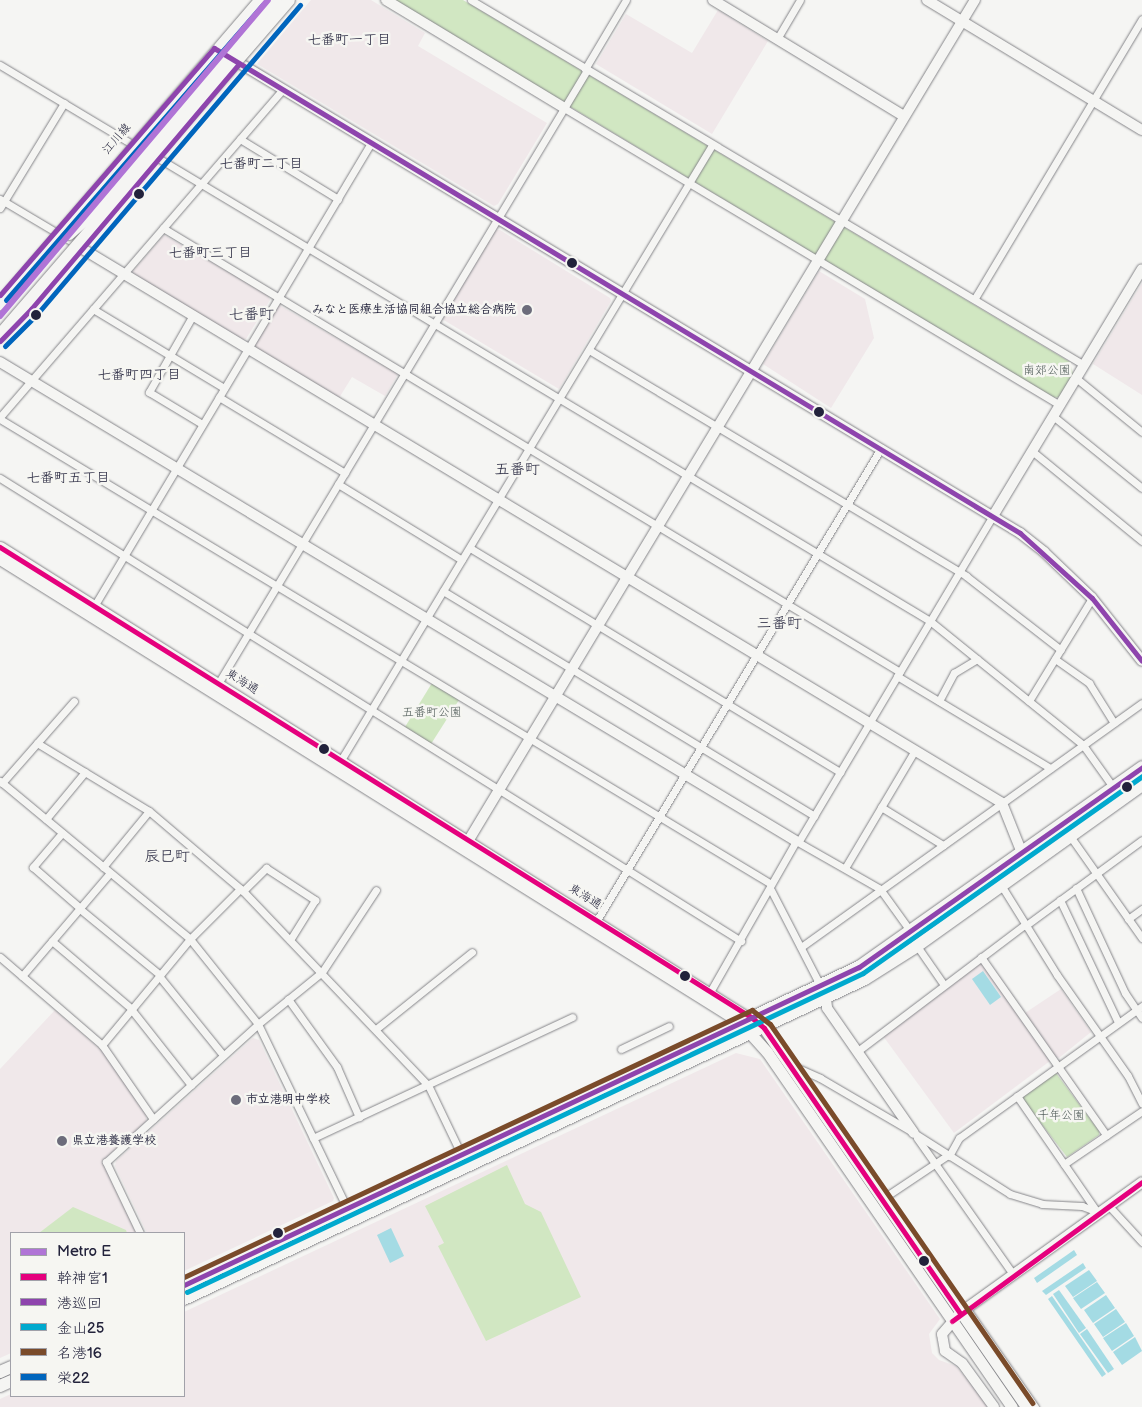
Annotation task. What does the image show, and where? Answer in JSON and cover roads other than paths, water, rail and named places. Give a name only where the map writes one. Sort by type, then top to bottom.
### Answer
[{"type":"highway","points":[[0,304],[262,0]]},
{"type":"highway","points":[[45,251],[55,247],[91,214],[276,0]]},
{"type":"highway","points":[[0,335],[288,0]]},
{"type":"highway","points":[[185,1285],[859,967],[1142,767]]},
{"type":"highway","points":[[185,1299],[758,1031],[865,979],[917,946],[1142,784]]},
{"type":"main road","name":"江川線","points":[[0,295],[256,0]]},
{"type":"main road","points":[[0,340],[294,0]]},
{"type":"main road","name":"東海通","points":[[0,547],[92,611]]},
{"type":"main road","name":"東海通","points":[[0,559],[92,611],[216,687],[746,1020]]},
{"type":"main road","name":"東海通","points":[[216,687],[341,760],[466,844],[597,920],[710,992],[746,1020],[786,1062],[882,1199],[960,1314],[970,1337],[1012,1407]]},
{"type":"main road","name":"東海通","points":[[758,1031],[960,1314]]},
{"type":"main road","name":"東海通","points":[[970,1337],[1026,1407]]},
{"type":"street","points":[[386,0],[1060,406]]},
{"type":"street","points":[[471,0],[840,222],[975,298],[1084,365]]},
{"type":"street","points":[[216,687],[564,108],[626,0]]},
{"type":"street","points":[[713,0],[904,116]]},
{"type":"street","points":[[777,39],[800,0]]},
{"type":"street","points":[[926,0],[1142,130]]},
{"type":"street","points":[[466,844],[975,0]]},
{"type":"street","points":[[975,298],[1142,20]]},
{"type":"street","points":[[214,48],[993,516],[1044,552],[1092,598],[1142,662]]},
{"type":"street","points":[[0,65],[131,144],[159,158],[930,621],[1083,746],[1113,788]]},
{"type":"street","points":[[282,90],[0,418],[276,587],[659,816],[771,887],[820,986]]},
{"type":"street","points":[[64,103],[2,203],[124,273],[1002,803],[1022,853]]},
{"type":"street","points":[[240,139],[338,199]]},
{"type":"street","points":[[92,611],[150,510],[371,143]]},
{"type":"street","points":[[341,760],[712,145]]},
{"type":"street","points":[[163,228],[787,604],[899,674],[938,701],[1050,768]]},
{"type":"street","points":[[710,992],[797,841],[814,816],[1142,269]]},
{"type":"street","points":[[93,309],[224,388]]},
{"type":"street","points":[[193,315],[149,392],[202,424]]},
{"type":"street","points":[[589,350],[960,572],[1060,650]]},
{"type":"street","points":[[0,362],[555,697],[880,889],[911,932]]},
{"type":"street","points":[[1076,378],[1142,432]]},
{"type":"street","points":[[219,397],[345,473]]},
{"type":"street","points":[[1054,416],[1142,488]]},
{"type":"street","points":[[597,920],[881,448]]},
{"type":"street","points":[[1032,451],[1142,540]]},
{"type":"street","points":[[0,478],[741,940]]},
{"type":"street","points":[[338,484],[462,560]]},
{"type":"street","points":[[470,548],[840,772]]},
{"type":"street","points":[[443,591],[814,816]]},
{"type":"street","points":[[1029,701],[1092,598]]},
{"type":"street","points":[[938,701],[954,673],[977,659]]},
{"type":"street","points":[[1055,659],[1089,683],[1114,722]]},
{"type":"street","points":[[74,701],[1,782],[190,939],[258,1024],[353,1220]]},
{"type":"street","points":[[801,947],[1142,703]]},
{"type":"street","points":[[38,743],[149,811],[241,890],[322,972],[428,1085],[461,1154]]},
{"type":"street","points":[[845,868],[915,750]]},
{"type":"street","points":[[46,819],[85,772]]},
{"type":"street","points":[[881,807],[943,845]]},
{"type":"street","points":[[103,866],[149,811]]},
{"type":"street","points":[[62,833],[33,867],[159,976],[223,1055]]},
{"type":"street","points":[[1070,836],[1142,938]]},
{"type":"street","points":[[859,1050],[1024,925],[1142,840]]},
{"type":"street","points":[[102,1045],[190,939],[266,868],[316,900],[290,940]]},
{"type":"street","points":[[22,976],[110,873]]},
{"type":"street","points":[[1001,885],[1024,925],[1128,1076],[1142,1104]]},
{"type":"street","points":[[1076,888],[1139,1008],[1142,1018]]},
{"type":"street","points":[[140,1232],[106,1162],[258,1024],[322,972],[376,890]]},
{"type":"street","points":[[1060,900],[1118,1022]]},
{"type":"street","points":[[1128,919],[1142,909]]},
{"type":"street","points":[[52,942],[132,1009],[191,1085]]},
{"type":"street","points":[[917,946],[944,985]]},
{"type":"street","points":[[376,1029],[472,952]]},
{"type":"street","points":[[0,957],[102,1045],[153,1119]]},
{"type":"street","points":[[981,957],[1106,1135]]},
{"type":"street","points":[[826,998],[827,1008],[859,1050],[935,1164],[1013,1274]]},
{"type":"street","points":[[288,1000],[337,1067],[359,1117]]},
{"type":"street","points":[[882,1199],[948,1155],[959,1138],[1099,1035],[1139,1008]]},
{"type":"street","points":[[313,1138],[572,1017]]},
{"type":"street","points":[[622,1049],[669,1026]]},
{"type":"street","points":[[786,1062],[820,1078],[914,1133],[996,1186],[1026,1200],[1042,1204],[1082,1206],[1098,1212]]},
{"type":"street","points":[[1017,1096],[1098,1212]]},
{"type":"street","points":[[1064,1164],[1142,1111]]},
{"type":"street","points":[[994,1407],[962,1363],[942,1346],[942,1334],[960,1314],[1098,1212],[1142,1182]]},
{"type":"street","points":[[1109,1206],[1142,1242]]},
{"type":"street","points":[[960,1314],[1035,1407]]},
{"type":"water","points":[[983,971],[1001,997],[990,1005],[972,979]]},
{"type":"water","points":[[391,1228],[404,1256],[390,1263],[377,1235]]},
{"type":"water","points":[[1074,1250],[1077,1255],[1037,1283],[1034,1278]]},
{"type":"water","points":[[1083,1263],[1086,1268],[1046,1295],[1042,1291]]},
{"type":"water","points":[[1089,1270],[1097,1281],[1073,1297],[1065,1286]]},
{"type":"water","points":[[1097,1282],[1105,1293],[1081,1309],[1073,1298]]},
{"type":"water","points":[[1059,1290],[1086,1328],[1079,1333],[1053,1294]]},
{"type":"water","points":[[1106,1295],[1115,1308],[1093,1323],[1084,1310]]},
{"type":"water","points":[[1052,1296],[1106,1374],[1102,1377],[1048,1299]]},
{"type":"water","points":[[1116,1309],[1125,1322],[1103,1337],[1094,1324]]},
{"type":"water","points":[[1126,1323],[1134,1336],[1112,1351],[1103,1338]]},
{"type":"water","points":[[1087,1329],[1114,1369],[1108,1373],[1080,1334]]},
{"type":"water","points":[[1135,1337],[1142,1351],[1122,1365],[1113,1352]]},
{"type":"metro line","name":"E","points":[[0,316],[268,0]]},
{"type":"place","name":"みなと医療生活協同組合協立総合病院","points":[[527,310]]},
{"type":"place","name":"市立港明中学校","points":[[236,1100]]},
{"type":"place","name":"県立港養護学校","points":[[62,1141]]},
{"type":"district","name":"七番町一丁目","points":[[349,40]]},
{"type":"district","name":"七番町二丁目","points":[[261,164]]},
{"type":"district","name":"七番町三丁目","points":[[210,253]]},
{"type":"district","name":"七番町","points":[[251,315]]},
{"type":"district","name":"七番町四丁目","points":[[139,375]]},
{"type":"district","name":"五番町","points":[[517,470]]},
{"type":"district","name":"七番町五丁目","points":[[68,478]]},
{"type":"district","name":"三番町","points":[[779,624]]},
{"type":"district","name":"辰巳町","points":[[167,857]]},
{"type":"park label","name":"南郊公園","points":[[1047,371]]},
{"type":"park label","name":"五番町公園","points":[[432,713]]},
{"type":"park label","name":"千年公園","points":[[1061,1116]]}]
